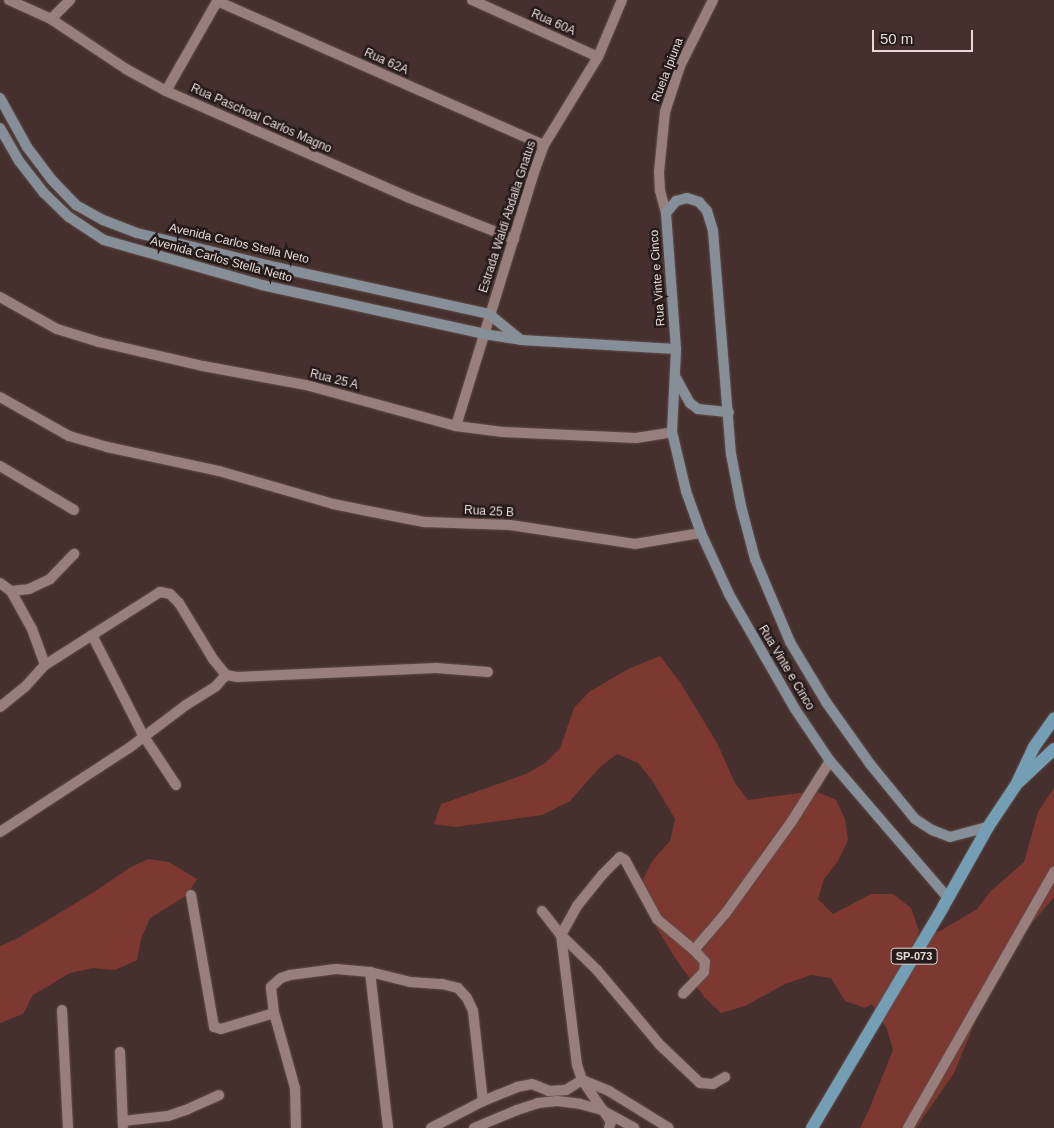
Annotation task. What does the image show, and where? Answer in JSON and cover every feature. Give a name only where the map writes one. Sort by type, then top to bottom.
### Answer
[{"type":"main road","name":"SP-073","points":[[812,1128],[988,827],[1016,785],[1034,747],[1054,718]]},
{"type":"main road","name":"SP-073","points":[[1016,785],[1054,749]]},
{"type":"street","name":"Rua Paschoal Carlos Magno","points":[[9,0],[51,19],[126,69],[166,91],[410,198],[514,239]]},
{"type":"street","points":[[51,19],[70,0]]},
{"type":"street","points":[[166,91],[217,0]]},
{"type":"street","name":"Rua 62A","points":[[217,0],[544,145]]},
{"type":"street","name":"Rua 60A","points":[[472,0],[598,57]]},
{"type":"street","name":"Estrada Waldi Abdalla Gnatus","points":[[456,426],[489,314],[544,145],[598,57],[622,0]]},
{"type":"street","name":"Ruela Ipiuna","points":[[666,212],[660,191],[659,172],[665,112],[680,66],[713,0]]},
{"type":"street","name":"Avenida Carlos Stella Neto","points":[[0,98],[27,147],[52,180],[76,205],[103,220],[137,233],[266,265],[489,314],[521,340]]},
{"type":"street","name":"Avenida Carlos Stella Netto","points":[[0,128],[19,161],[44,193],[69,217],[104,240],[262,286],[484,334]]},
{"type":"street","name":"Rua Vinte e Cinco","points":[[948,898],[830,761],[794,709],[754,641],[714,563],[701,533],[686,492],[672,432],[676,350],[666,212],[676,201],[687,198],[699,202],[707,211],[711,224],[729,412],[731,454],[741,506],[755,559],[790,642],[808,674],[870,764],[915,818],[932,830],[950,837],[988,827]]},
{"type":"street","name":"Rua 25 A","points":[[0,297],[57,329],[99,342],[203,366],[306,385],[456,426],[503,432],[636,438],[672,432]]},
{"type":"street","points":[[484,334],[521,340],[676,350]]},
{"type":"street","points":[[675,377],[690,403],[698,409],[729,412]]},
{"type":"street","name":"Rua 25 B","points":[[0,397],[69,436],[107,447],[219,471],[333,504],[425,522],[510,525],[635,544],[701,533]]},
{"type":"street","points":[[0,466],[74,510]]},
{"type":"street","points":[[10,591],[29,589],[50,579],[74,554]]},
{"type":"street","points":[[0,583],[10,591],[32,629],[45,665]]},
{"type":"street","points":[[0,707],[24,687],[45,665],[160,592],[170,594],[179,603],[213,659],[226,675],[436,668],[488,672]]},
{"type":"street","points":[[92,635],[143,735],[176,785]]},
{"type":"street","points":[[0,832],[129,748],[143,735],[216,686],[226,675]]},
{"type":"street","points":[[694,950],[725,914],[792,821],[830,761]]},
{"type":"street","points":[[609,1128],[611,1122],[582,1080],[577,1064],[560,935],[577,906],[602,875],[620,857],[625,860],[657,919],[694,950],[705,962],[704,972],[683,994]]},
{"type":"street","points":[[908,1128],[1054,872]]},
{"type":"street","points":[[191,895],[214,1027],[221,1029],[274,1013]]},
{"type":"street","points":[[542,911],[560,935],[597,970],[660,1045],[700,1083],[713,1084],[725,1077]]},
{"type":"street","points":[[296,1128],[295,1088],[274,1013],[271,987],[281,978],[336,969],[370,972],[410,982],[442,984],[458,988],[467,998],[473,1012],[483,1101]]},
{"type":"street","points":[[370,972],[388,1128]]},
{"type":"street","points":[[62,1010],[68,1128]]},
{"type":"street","points":[[120,1052],[123,1125],[168,1116],[219,1095]]},
{"type":"street","points":[[431,1128],[483,1101],[517,1087],[532,1084],[549,1091],[566,1090],[582,1080]]},
{"type":"street","points":[[582,1080],[609,1090],[669,1128]]},
{"type":"street","points":[[474,1128],[484,1126],[538,1103],[557,1101],[602,1110],[634,1128]]},
{"type":"shaded area","points":[[660,656],[680,682],[717,743],[735,783],[748,800],[815,791],[836,800],[845,819],[848,840],[838,861],[824,879],[818,899],[833,914],[871,894],[893,894],[911,908],[919,931],[918,937],[940,931],[977,909],[991,891],[1024,862],[1038,812],[1054,788],[1054,897],[1018,940],[992,981],[954,1073],[916,1128],[860,1128],[893,1050],[887,1029],[872,1004],[865,1008],[845,1001],[831,978],[811,975],[785,984],[745,1006],[721,1013],[705,998],[679,964],[655,925],[646,905],[643,879],[653,860],[670,841],[675,819],[652,780],[638,763],[617,754],[600,767],[570,801],[542,815],[455,827],[434,824],[441,804],[526,774],[545,763],[560,748],[574,708],[589,692],[628,669]]},
{"type":"shaded area","points":[[148,859],[169,862],[197,879],[186,896],[150,918],[141,939],[137,960],[115,970],[93,968],[70,973],[33,995],[23,1014],[0,1023],[0,946],[18,938],[94,892],[129,868]]}]
